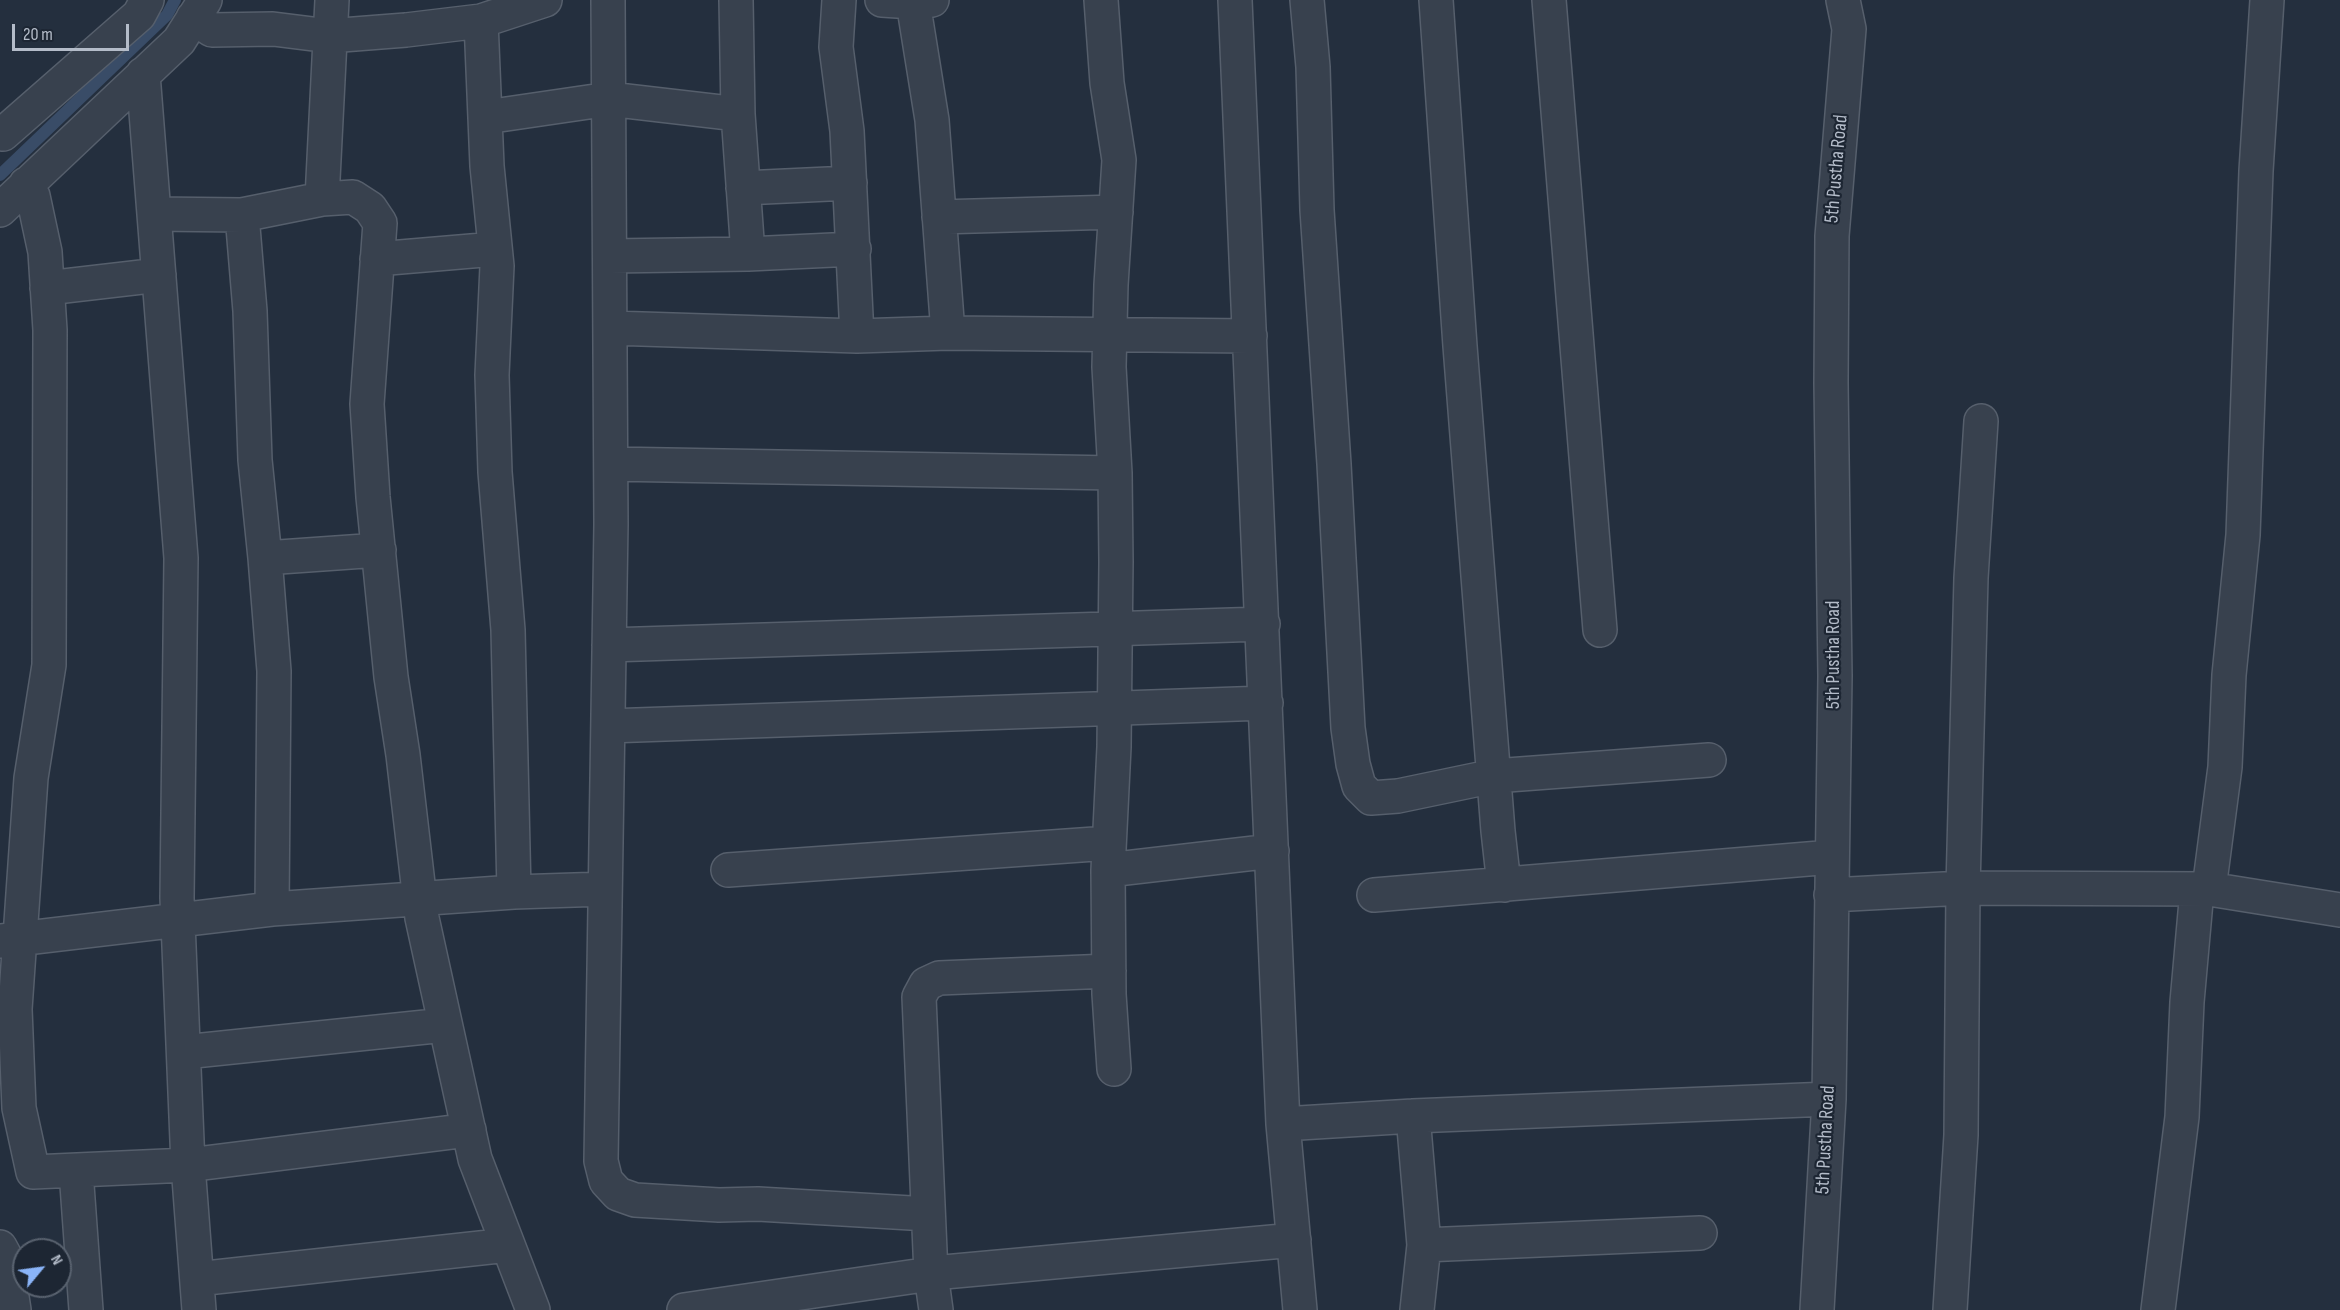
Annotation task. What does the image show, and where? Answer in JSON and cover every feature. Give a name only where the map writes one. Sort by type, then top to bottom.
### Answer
[{"type":"street","points":[[0,210],[22,151],[139,15],[147,0]]},
{"type":"street","points":[[322,199],[333,0]]},
{"type":"street","points":[[22,151],[143,74],[179,41],[199,9],[212,30],[273,28],[330,36],[481,21],[545,0]]},
{"type":"street","points":[[608,0],[611,464],[601,1161],[606,1181],[618,1194],[635,1200],[719,1205],[758,1204],[928,1214]]},
{"type":"street","points":[[736,0],[738,114],[748,254]]},
{"type":"street","points":[[839,0],[836,47],[847,130],[857,336]]},
{"type":"street","points":[[1101,0],[1107,82],[1119,160],[1109,367],[1115,473],[1114,708],[1109,856],[1109,971],[1114,1069]]},
{"type":"street","points":[[1235,0],[1283,1124],[1300,1310]]},
{"type":"street","points":[[1307,0],[1313,68],[1317,210],[1348,729],[1359,786],[1371,798],[1398,796],[1494,776],[1709,760]]},
{"type":"street","points":[[1436,0],[1460,346],[1504,885]]},
{"type":"street","points":[[1549,0],[1600,630]]},
{"type":"street","name":"5th Pustha Road","points":[[1817,1310],[1829,1099],[1835,676],[1831,383],[1832,247],[1849,29],[1843,0]]},
{"type":"street","points":[[2158,1310],[2182,1117],[2187,1002],[2203,889],[2225,767],[2229,675],[2243,536],[2256,171],[2267,0]]},
{"type":"street","points":[[909,1],[932,120],[948,333]]},
{"type":"street","points":[[481,21],[488,166],[497,266],[492,375],[495,472],[508,630],[514,892]]},
{"type":"street","points":[[143,74],[181,558],[178,922],[188,1165],[198,1295],[507,1245]]},
{"type":"street","points":[[486,117],[609,99],[738,114]]},
{"type":"street","points":[[22,151],[45,252],[50,330],[49,665],[31,778],[10,940],[19,1108],[33,1172],[188,1165],[469,1130]]},
{"type":"street","points":[[743,188],[849,183]]},
{"type":"street","points":[[154,214],[242,215],[322,199],[353,197],[370,208],[380,223],[367,404],[391,677],[403,754],[422,918],[475,1159],[533,1310]]},
{"type":"street","points":[[939,217],[1116,212]]},
{"type":"street","points":[[242,215],[250,311],[255,460],[274,671],[272,909]]},
{"type":"street","points":[[377,259],[495,249]]},
{"type":"street","points":[[610,256],[748,254],[854,249]]},
{"type":"street","points":[[47,288],[159,275]]},
{"type":"street","points":[[610,328],[857,336],[948,333],[1250,336]]},
{"type":"street","points":[[1950,1310],[1962,1135],[1963,888],[1971,578],[1981,421]]},
{"type":"street","points":[[611,464],[1115,473]]},
{"type":"street","points":[[265,558],[379,550]]},
{"type":"street","points":[[609,645],[1263,624]]},
{"type":"street","points":[[608,726],[1266,703]]},
{"type":"street","points":[[728,870],[1272,851]]},
{"type":"street","points":[[1374,895],[1832,857]]},
{"type":"street","points":[[1831,895],[1963,888],[2203,889],[2340,910]]},
{"type":"street","points":[[10,940],[178,922],[272,909],[514,892],[604,889]]},
{"type":"street","points":[[936,1310],[931,1274],[919,997],[926,984],[939,978],[1109,971]]},
{"type":"street","points":[[184,1052],[445,1025]]},
{"type":"street","points":[[1283,1124],[1413,1116],[1829,1099]]},
{"type":"street","points":[[1413,1116],[1424,1245],[1417,1310]]},
{"type":"street","points":[[76,1171],[86,1310]]},
{"type":"street","points":[[1424,1245],[1700,1233]]},
{"type":"street","points":[[684,1310],[931,1274],[1294,1240]]},
{"type":"street","points":[[0,1248],[6,1258],[14,1310]]},
{"type":"waterway","points":[[0,175],[167,15],[175,0]]}]
